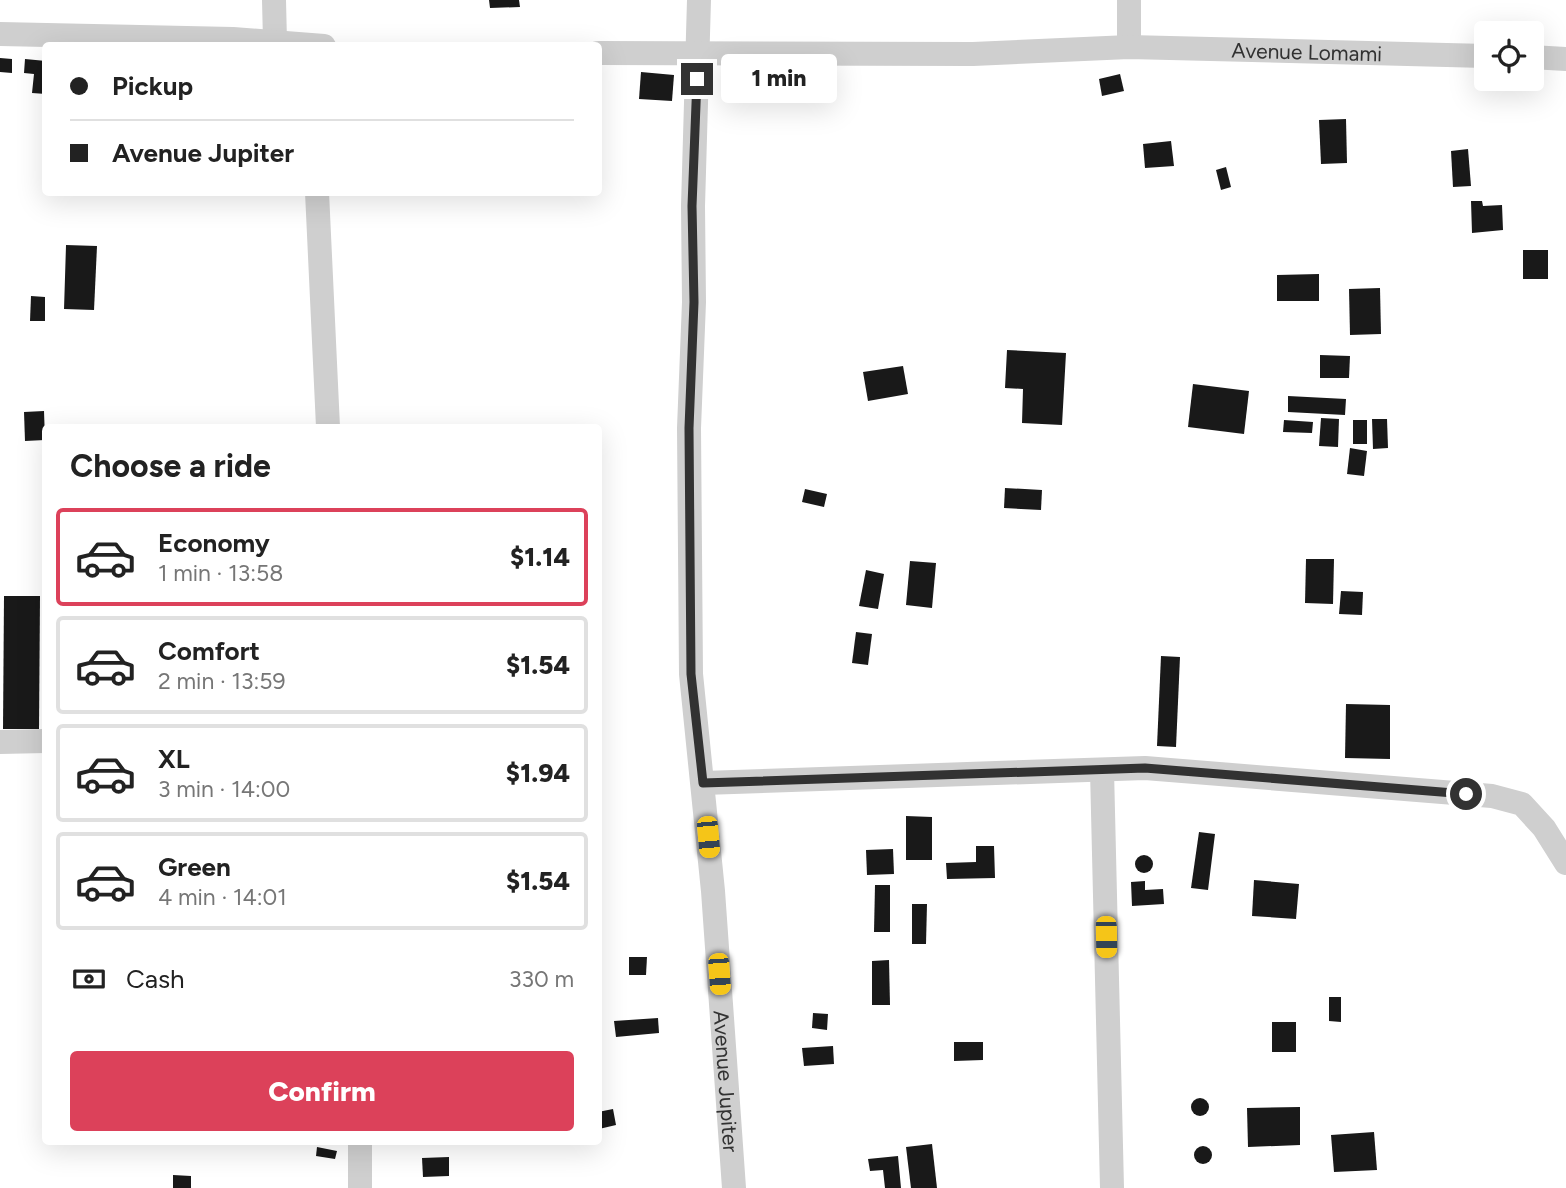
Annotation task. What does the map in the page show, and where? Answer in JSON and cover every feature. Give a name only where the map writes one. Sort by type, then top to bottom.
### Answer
[{"type":"street","points":[[274,0],[275,41]]},
{"type":"street","name":"Avenue Jupiter","points":[[699,0],[692,206],[694,302],[689,428],[691,674],[713,891],[734,1188]]},
{"type":"street","points":[[1129,0],[1129,47]]},
{"type":"street","points":[[0,34],[285,42]]},
{"type":"street","name":"Avenue Lomami","points":[[602,53],[973,54],[1129,47],[1474,56]]},
{"type":"street","points":[[1544,58],[1566,59]]},
{"type":"street","points":[[317,196],[328,424]]},
{"type":"street","points":[[0,742],[42,741]]},
{"type":"street","points":[[703,783],[1145,768],[1492,796],[1522,804],[1544,828],[1566,863]]},
{"type":"street","points":[[1102,770],[1112,1188]]},
{"type":"street","points":[[360,1145],[360,1188]]},
{"type":"building","points":[[489,0],[519,0],[520,7],[490,8]]},
{"type":"building","points":[[0,58],[12,59],[12,73],[0,72]]},
{"type":"building","points":[[25,59],[42,61],[42,94],[32,93],[34,74],[24,73]]},
{"type":"building","points":[[641,72],[674,75],[672,101],[639,99]]},
{"type":"building","points":[[1120,74],[1124,91],[1102,96],[1099,79]]},
{"type":"building","points":[[1346,119],[1347,163],[1321,164],[1319,120]]},
{"type":"building","points":[[1171,141],[1174,166],[1145,168],[1143,144]]},
{"type":"building","points":[[1468,149],[1471,186],[1453,187],[1451,151]]},
{"type":"building","points":[[1226,167],[1231,187],[1221,190],[1216,170]]},
{"type":"building","points":[[1471,201],[1482,201],[1483,206],[1502,205],[1503,230],[1472,233]]},
{"type":"building","points":[[66,245],[97,246],[94,310],[64,309]]},
{"type":"building","points":[[1523,250],[1548,250],[1548,279],[1523,279]]},
{"type":"building","points":[[1319,274],[1319,301],[1277,301],[1277,275]]},
{"type":"building","points":[[1380,288],[1381,334],[1350,335],[1349,289]]},
{"type":"building","points":[[31,296],[45,297],[45,321],[30,321]]},
{"type":"building","points":[[1007,350],[1066,353],[1062,425],[1022,423],[1023,389],[1005,388]]},
{"type":"building","points":[[1320,355],[1350,356],[1349,378],[1320,378]]},
{"type":"building","points":[[903,366],[908,394],[868,401],[863,372]]},
{"type":"building","points":[[1193,384],[1249,391],[1244,434],[1188,427]]},
{"type":"building","points":[[1288,396],[1346,399],[1345,415],[1288,412]]},
{"type":"building","points":[[44,411],[42,440],[25,441],[24,412]]},
{"type":"building","points":[[1321,418],[1339,419],[1338,447],[1319,446]]},
{"type":"building","points":[[1372,419],[1387,419],[1388,448],[1373,449]]},
{"type":"building","points":[[1284,420],[1313,422],[1312,433],[1283,432]]},
{"type":"building","points":[[1353,420],[1367,420],[1367,444],[1353,444]]},
{"type":"building","points":[[1350,448],[1367,451],[1364,476],[1347,474]]},
{"type":"building","points":[[1005,488],[1042,490],[1041,510],[1004,508]]},
{"type":"building","points":[[805,489],[827,494],[824,507],[802,502]]},
{"type":"building","points":[[1306,559],[1334,559],[1333,604],[1305,603]]},
{"type":"building","points":[[910,561],[936,563],[932,608],[906,605]]},
{"type":"building","points":[[866,570],[884,574],[878,609],[859,606]]},
{"type":"building","points":[[1341,591],[1363,592],[1362,615],[1339,614]]},
{"type":"building","points":[[4,596],[40,596],[39,729],[3,729]]},
{"type":"building","points":[[856,632],[872,634],[868,665],[852,663]]},
{"type":"building","points":[[1161,656],[1180,657],[1176,747],[1157,746]]},
{"type":"building","points":[[1346,704],[1390,705],[1390,759],[1345,758]]},
{"type":"building","points":[[906,816],[932,817],[932,860],[906,860]]},
{"type":"building","points":[[1199,832],[1215,834],[1208,890],[1191,888]]},
{"type":"building","points":[[976,846],[994,846],[995,878],[947,879],[946,863],[976,862]]},
{"type":"building","points":[[893,849],[894,874],[867,875],[866,850]]},
{"type":"building","points":[[1144,855],[1150,858],[1153,864],[1150,870],[1144,873],[1138,870],[1135,864],[1138,858]]},
{"type":"building","points":[[1254,880],[1299,884],[1296,919],[1252,916]]},
{"type":"building","points":[[1145,881],[1145,890],[1163,889],[1164,904],[1132,906],[1131,882]]},
{"type":"building","points":[[875,885],[890,885],[890,932],[874,932]]},
{"type":"building","points":[[912,904],[927,904],[926,944],[912,944]]},
{"type":"building","points":[[629,957],[647,957],[646,975],[629,975]]},
{"type":"building","points":[[889,960],[890,1005],[872,1005],[872,961]]},
{"type":"building","points":[[1329,997],[1341,997],[1341,1022],[1329,1021]]},
{"type":"building","points":[[813,1013],[828,1014],[827,1030],[812,1028]]},
{"type":"building","points":[[658,1018],[659,1033],[616,1037],[614,1021]]},
{"type":"building","points":[[1272,1022],[1296,1022],[1296,1052],[1272,1052]]},
{"type":"building","points":[[954,1042],[983,1042],[983,1060],[954,1061]]},
{"type":"building","points":[[833,1046],[834,1064],[804,1066],[802,1048]]},
{"type":"building","points":[[1200,1098],[1208,1103],[1209,1107],[1204,1115],[1200,1116],[1192,1111],[1191,1107],[1196,1099]]},
{"type":"building","points":[[1300,1107],[1300,1145],[1248,1147],[1247,1108]]},
{"type":"building","points":[[613,1109],[616,1125],[602,1128],[602,1111]]},
{"type":"building","points":[[1374,1132],[1377,1170],[1334,1172],[1331,1135]]},
{"type":"building","points":[[932,1144],[937,1188],[911,1188],[906,1147]]},
{"type":"building","points":[[1203,1146],[1209,1149],[1212,1155],[1209,1161],[1203,1164],[1197,1161],[1194,1155],[1197,1149]]},
{"type":"building","points":[[317,1147],[337,1151],[335,1159],[316,1156]]},
{"type":"building","points":[[898,1156],[901,1188],[885,1188],[883,1170],[870,1171],[868,1159]]},
{"type":"building","points":[[449,1157],[449,1176],[423,1177],[422,1158]]},
{"type":"building","points":[[173,1175],[191,1176],[191,1188],[173,1188]]},
{"type":"route","points":[[697,79],[692,206],[694,302],[689,428],[691,674],[703,783],[1145,768],[1466,794]]}]
